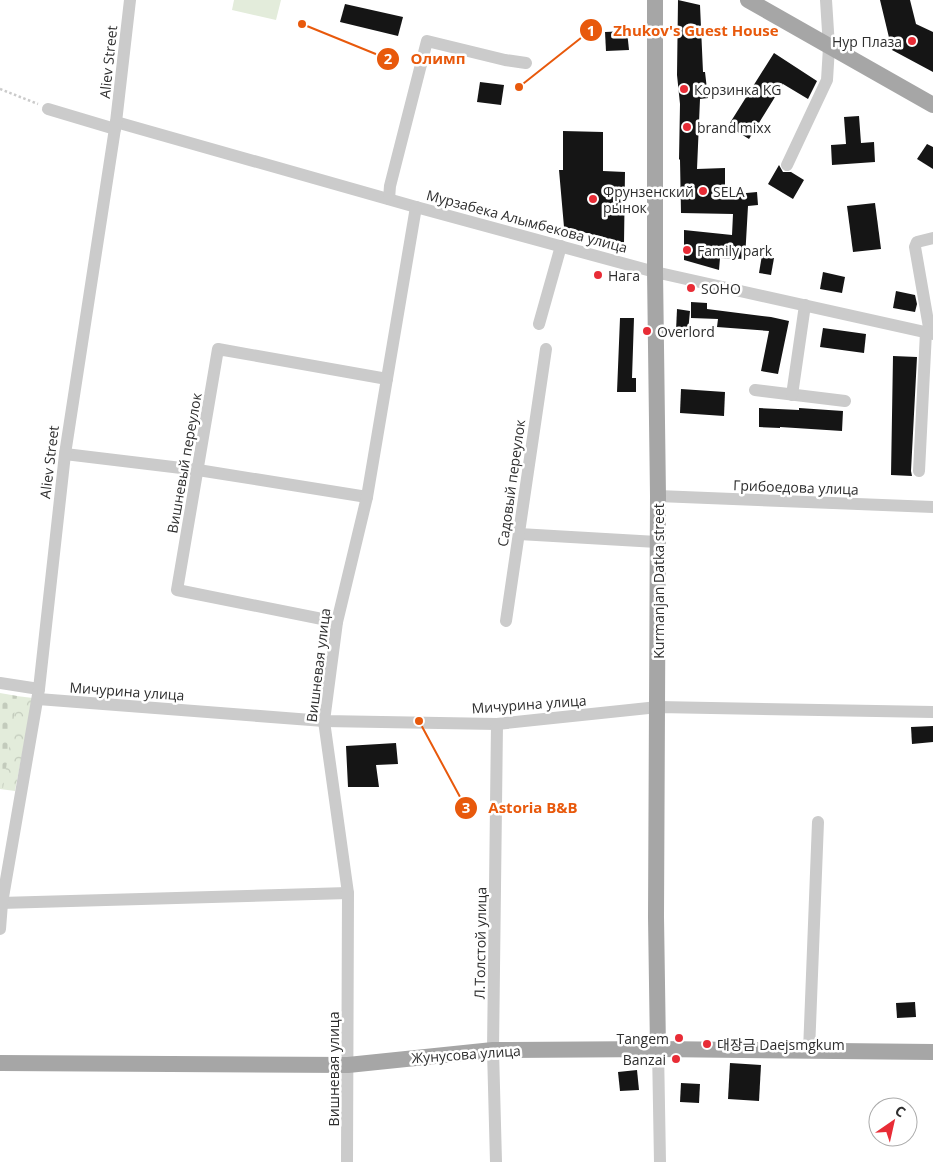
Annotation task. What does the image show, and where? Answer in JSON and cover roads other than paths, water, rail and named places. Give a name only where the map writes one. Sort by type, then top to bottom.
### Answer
[{"type":"main road","name":"Kurmanjan Datka street","points":[[655,0],[655,272],[658,496],[656,917],[658,1049]]},
{"type":"main road","points":[[748,0],[933,105]]},
{"type":"main road","name":"Жунусова улица","points":[[0,1063],[348,1065],[494,1050],[658,1049],[933,1052]]},
{"type":"street","name":"Aliev Street","points":[[0,929],[1,903],[38,694],[65,454],[116,125],[130,0]]},
{"type":"street","points":[[787,165],[827,80],[829,47],[826,0]]},
{"type":"street","points":[[389,200],[390,186],[427,41],[505,60],[526,63]]},
{"type":"street","name":"Мурзабека Алымбекова улица","points":[[48,109],[116,125],[655,272],[929,333]]},
{"type":"street","name":"Вишневая улица","points":[[347,1162],[348,893],[324,721],[337,622],[367,497],[416,207]]},
{"type":"street","points":[[919,471],[929,333],[915,247],[917,242],[933,238]]},
{"type":"street","points":[[539,324],[561,246]]},
{"type":"street","points":[[792,395],[805,305]]},
{"type":"street","name":"Вишневый переулок","points":[[337,622],[177,590],[218,349],[387,379]]},
{"type":"street","name":"Садовый переулок","points":[[506,621],[546,349]]},
{"type":"street","points":[[755,390],[845,401]]},
{"type":"street","points":[[65,454],[198,470],[367,497]]},
{"type":"street","name":"Грибоедова улица","points":[[658,496],[933,507]]},
{"type":"street","points":[[519,534],[657,542]]},
{"type":"street","name":"Мичурина улица","points":[[0,683],[38,694],[324,721],[497,724],[658,707],[933,712]]},
{"type":"street","name":"Л.Толстой улица","points":[[496,1162],[494,1050],[497,724]]},
{"type":"street","points":[[809,1051],[818,822]]},
{"type":"street","points":[[1,903],[348,893]]},
{"type":"street","name":"Kurmanjan Datka street","points":[[658,1049],[660,1162]]},
{"type":"place","name":"Олимп","points":[[302,24]]},
{"type":"place","name":"Нур Плаза","points":[[912,41]]},
{"type":"place","name":"Zhukov's Guest House","points":[[519,87]]},
{"type":"place","name":"Корзинка KG","points":[[684,89]]},
{"type":"place","name":"brand mixx","points":[[687,127]]},
{"type":"place","name":"SELA","points":[[703,191]]},
{"type":"place","name":"Фрунзенский рынок","points":[[593,199]]},
{"type":"place","name":"Family park","points":[[687,250]]},
{"type":"place","name":"Нага","points":[[598,275]]},
{"type":"place","name":"SOHO","points":[[691,288]]},
{"type":"place","name":"Overlord","points":[[647,331]]},
{"type":"place","name":"Astoria B&B","points":[[419,721]]},
{"type":"place","name":"Tangem","points":[[679,1038]]},
{"type":"place","name":"대장금 Daejsmgkum","points":[[707,1044]]},
{"type":"place","name":"Banzai","points":[[676,1059]]}]
